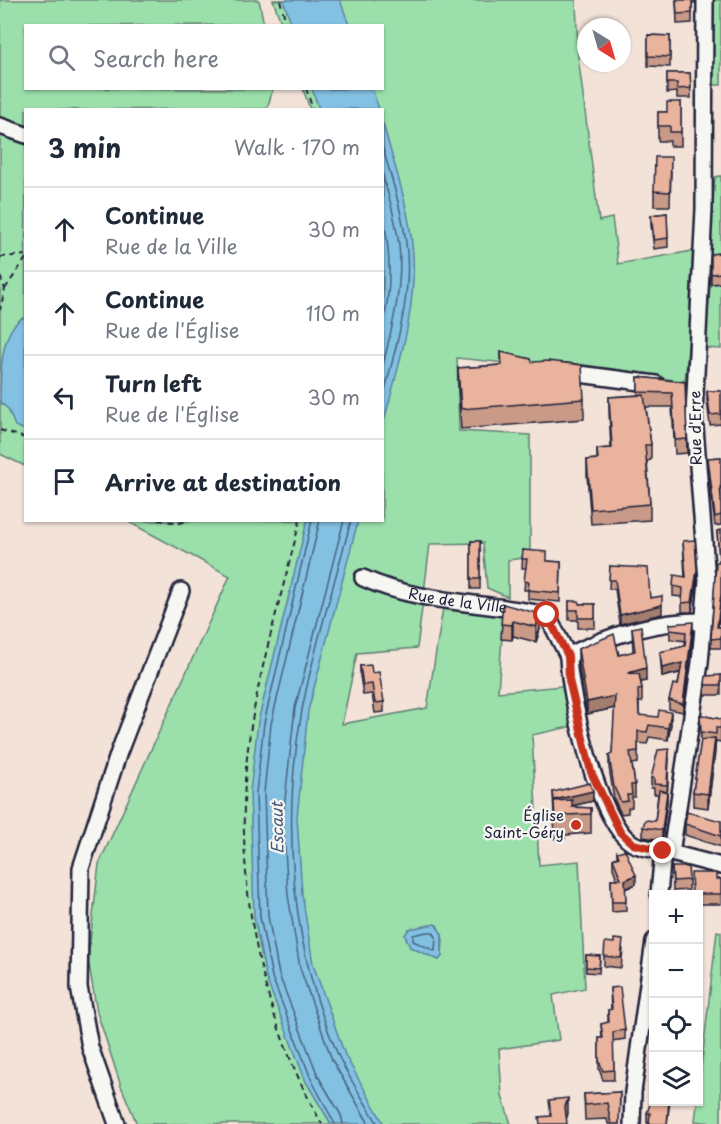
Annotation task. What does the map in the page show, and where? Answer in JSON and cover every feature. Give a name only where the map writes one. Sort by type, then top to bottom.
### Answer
[{"type":"street","name":"Rue d'Erre","points":[[660,890],[700,663],[703,621],[714,570],[684,387],[704,209],[705,0]]},
{"type":"street","points":[[0,126],[24,134]]},
{"type":"street","points":[[546,370],[684,387]]},
{"type":"street","name":"Rue de la Ville","points":[[363,578],[390,590],[510,607],[547,615],[568,656]]},
{"type":"street","points":[[117,1124],[90,1047],[79,987],[81,868],[118,752],[181,591]]},
{"type":"street","points":[[703,621],[673,621],[600,640],[568,656],[569,680],[591,772],[620,832],[633,844],[721,866]]},
{"type":"street","points":[[632,1124],[633,1092],[654,944]]},
{"type":"path","points":[[280,0],[286,24]]},
{"type":"path","points":[[307,90],[312,108]]},
{"type":"path","points":[[0,257],[24,257]]},
{"type":"path","points":[[0,310],[5,289],[24,260]]},
{"type":"path","points":[[0,276],[5,289]]},
{"type":"path","points":[[0,430],[24,437]]},
{"type":"path","points":[[300,522],[250,733],[244,836],[251,916],[266,987],[288,1053],[322,1124]]},
{"type":"green space","points":[[0,0],[259,0],[264,24],[24,24],[24,90],[273,90],[267,108],[24,108],[24,466],[0,454]]},
{"type":"green space","points":[[273,0],[576,0],[577,72],[580,72],[599,221],[612,218],[618,264],[693,251],[690,305],[692,306],[685,381],[457,358],[459,431],[530,435],[530,557],[508,560],[508,597],[487,588],[483,543],[430,544],[417,648],[357,653],[342,724],[427,708],[444,602],[504,610],[498,692],[562,686],[574,726],[532,735],[539,865],[579,861],[585,988],[553,995],[559,1040],[499,1049],[502,1096],[511,1124],[137,1124],[121,1086],[97,1012],[88,959],[99,864],[230,576],[129,522],[384,522],[384,108],[310,108],[303,90],[384,90],[384,24],[282,24]],"holes":[[[437,925],[443,939],[442,956],[439,960],[410,947],[405,935],[409,929]]]},
{"type":"green space","points":[[711,0],[721,0],[721,85],[714,85]]},
{"type":"green space","points":[[721,176],[721,261],[708,262],[715,177]]},
{"type":"green space","points":[[721,283],[721,349],[705,348],[710,285]]},
{"type":"green space","points":[[717,931],[721,932],[721,1124],[695,1121],[697,1106],[703,1106],[703,1052]]},
{"type":"water","points":[[283,0],[340,0],[349,24],[292,24]]},
{"type":"water","points":[[312,90],[372,90],[379,108],[319,108]]},
{"type":"water","points":[[384,127],[400,183],[412,244],[413,289],[401,358],[384,421]]},
{"type":"water","points":[[24,318],[24,429],[15,426],[8,409],[0,402],[3,354],[6,341],[17,322]]},
{"type":"water","name":"Escaut","points":[[307,522],[358,522],[308,711],[297,817],[302,894],[313,964],[345,1055],[384,1124],[331,1124],[306,1082],[266,978],[254,917],[250,792],[258,722]]},
{"type":"water","points":[[435,924],[442,934],[442,956],[439,960],[410,947],[405,935],[409,929]]},
{"type":"building","points":[[676,0],[692,0],[692,13],[677,14]]},
{"type":"building","points":[[648,35],[670,36],[670,57],[648,56]]},
{"type":"building","points":[[667,73],[690,73],[691,88],[677,89],[677,83],[667,83]]},
{"type":"building","points":[[667,102],[681,102],[681,132],[670,132],[670,126],[658,126],[658,112],[667,112]]},
{"type":"building","points":[[655,157],[671,157],[670,192],[654,191]]},
{"type":"building","points":[[667,213],[668,238],[654,240],[651,215]]},
{"type":"building","points":[[721,253],[721,273],[711,274],[711,254]]},
{"type":"building","points":[[501,352],[531,359],[532,362],[548,361],[582,365],[584,399],[461,409],[458,368],[502,365]]},
{"type":"building","points":[[638,377],[685,382],[687,439],[675,440],[672,393],[638,392]]},
{"type":"building","points":[[707,391],[721,391],[721,414],[710,415]]},
{"type":"building","points":[[644,395],[651,445],[645,445],[650,504],[591,509],[587,460],[598,459],[597,449],[612,448],[609,397]]},
{"type":"building","points":[[721,457],[721,515],[715,517],[708,458]]},
{"type":"building","points":[[721,530],[721,554],[719,554],[717,531]]},
{"type":"building","points":[[695,540],[697,570],[692,602],[682,603],[683,588],[673,586],[674,575],[686,577],[683,541]]},
{"type":"building","points":[[471,541],[480,541],[480,579],[471,579]]},
{"type":"building","points":[[523,550],[547,552],[547,561],[561,562],[560,593],[528,590],[529,582],[524,581],[527,559],[522,559]]},
{"type":"building","points":[[716,562],[721,562],[721,594],[717,627],[721,627],[721,638],[711,639]]},
{"type":"building","points":[[610,566],[648,568],[650,598],[662,596],[662,605],[620,615],[615,580],[609,580]]},
{"type":"building","points":[[569,601],[579,601],[579,604],[595,604],[595,618],[578,618],[578,610],[569,610]]},
{"type":"building","points":[[503,604],[540,614],[536,627],[513,621],[512,625],[501,624]]},
{"type":"building","points":[[693,622],[683,704],[669,700],[673,684],[678,685],[682,663],[662,668],[660,652],[685,646],[686,632],[670,630],[670,624]]},
{"type":"building","points":[[641,626],[646,668],[628,673],[639,674],[642,689],[638,690],[639,715],[658,717],[659,710],[671,712],[668,728],[649,725],[647,732],[638,731],[638,751],[630,752],[635,785],[631,785],[632,795],[627,795],[628,801],[621,802],[614,787],[609,755],[612,754],[615,696],[587,702],[578,649],[614,634],[619,655],[635,651],[632,628]]},
{"type":"building","points":[[371,665],[372,673],[379,672],[384,702],[375,703],[372,684],[363,685],[360,666]]},
{"type":"building","points":[[721,675],[721,685],[705,685],[706,676]]},
{"type":"building","points":[[700,715],[721,719],[721,728],[716,728],[716,734],[701,732]]},
{"type":"building","points":[[715,738],[708,794],[693,792],[701,740]]},
{"type":"building","points":[[669,749],[667,785],[654,784],[654,778],[651,778],[658,750]]},
{"type":"building","points":[[590,783],[593,791],[554,800],[553,792]]},
{"type":"building","points":[[659,790],[667,792],[662,830],[643,827],[645,820],[655,821]]},
{"type":"building","points":[[572,800],[572,807],[591,808],[591,814],[565,815],[565,819],[555,820],[554,801]]},
{"type":"building","points":[[687,812],[721,821],[721,836],[685,824]]},
{"type":"building","points":[[625,850],[636,875],[625,880],[626,902],[612,902],[611,879],[621,879],[613,859],[619,857],[617,852]]},
{"type":"building","points":[[672,867],[688,867],[689,880],[673,881]]},
{"type":"building","points":[[691,873],[716,873],[716,879],[721,879],[721,894],[703,894],[703,890],[692,890]]},
{"type":"building","points":[[614,939],[623,940],[621,958],[604,956],[605,942],[614,943]]},
{"type":"building","points":[[586,955],[600,956],[599,968],[586,967]]},
{"type":"building","points":[[620,987],[625,1030],[613,1032],[614,1070],[603,1071],[599,1060],[599,1038],[603,1038],[601,1024],[609,1022],[608,1010],[612,1009],[610,988]]},
{"type":"building","points":[[620,1092],[619,1124],[611,1124],[607,1103],[585,1105],[584,1094]]},
{"type":"building","points":[[568,1098],[565,1107],[567,1124],[540,1124],[539,1117],[551,1116],[549,1100]]},
{"type":"building","points":[[649,1106],[669,1106],[667,1124],[649,1124],[650,1113],[647,1113]]},
{"type":"place","name":"Église Saint-Géry","points":[[576,825]]},
{"type":"route","points":[[547,615],[568,656],[569,680],[591,772],[620,832],[633,844],[663,851]]}]
